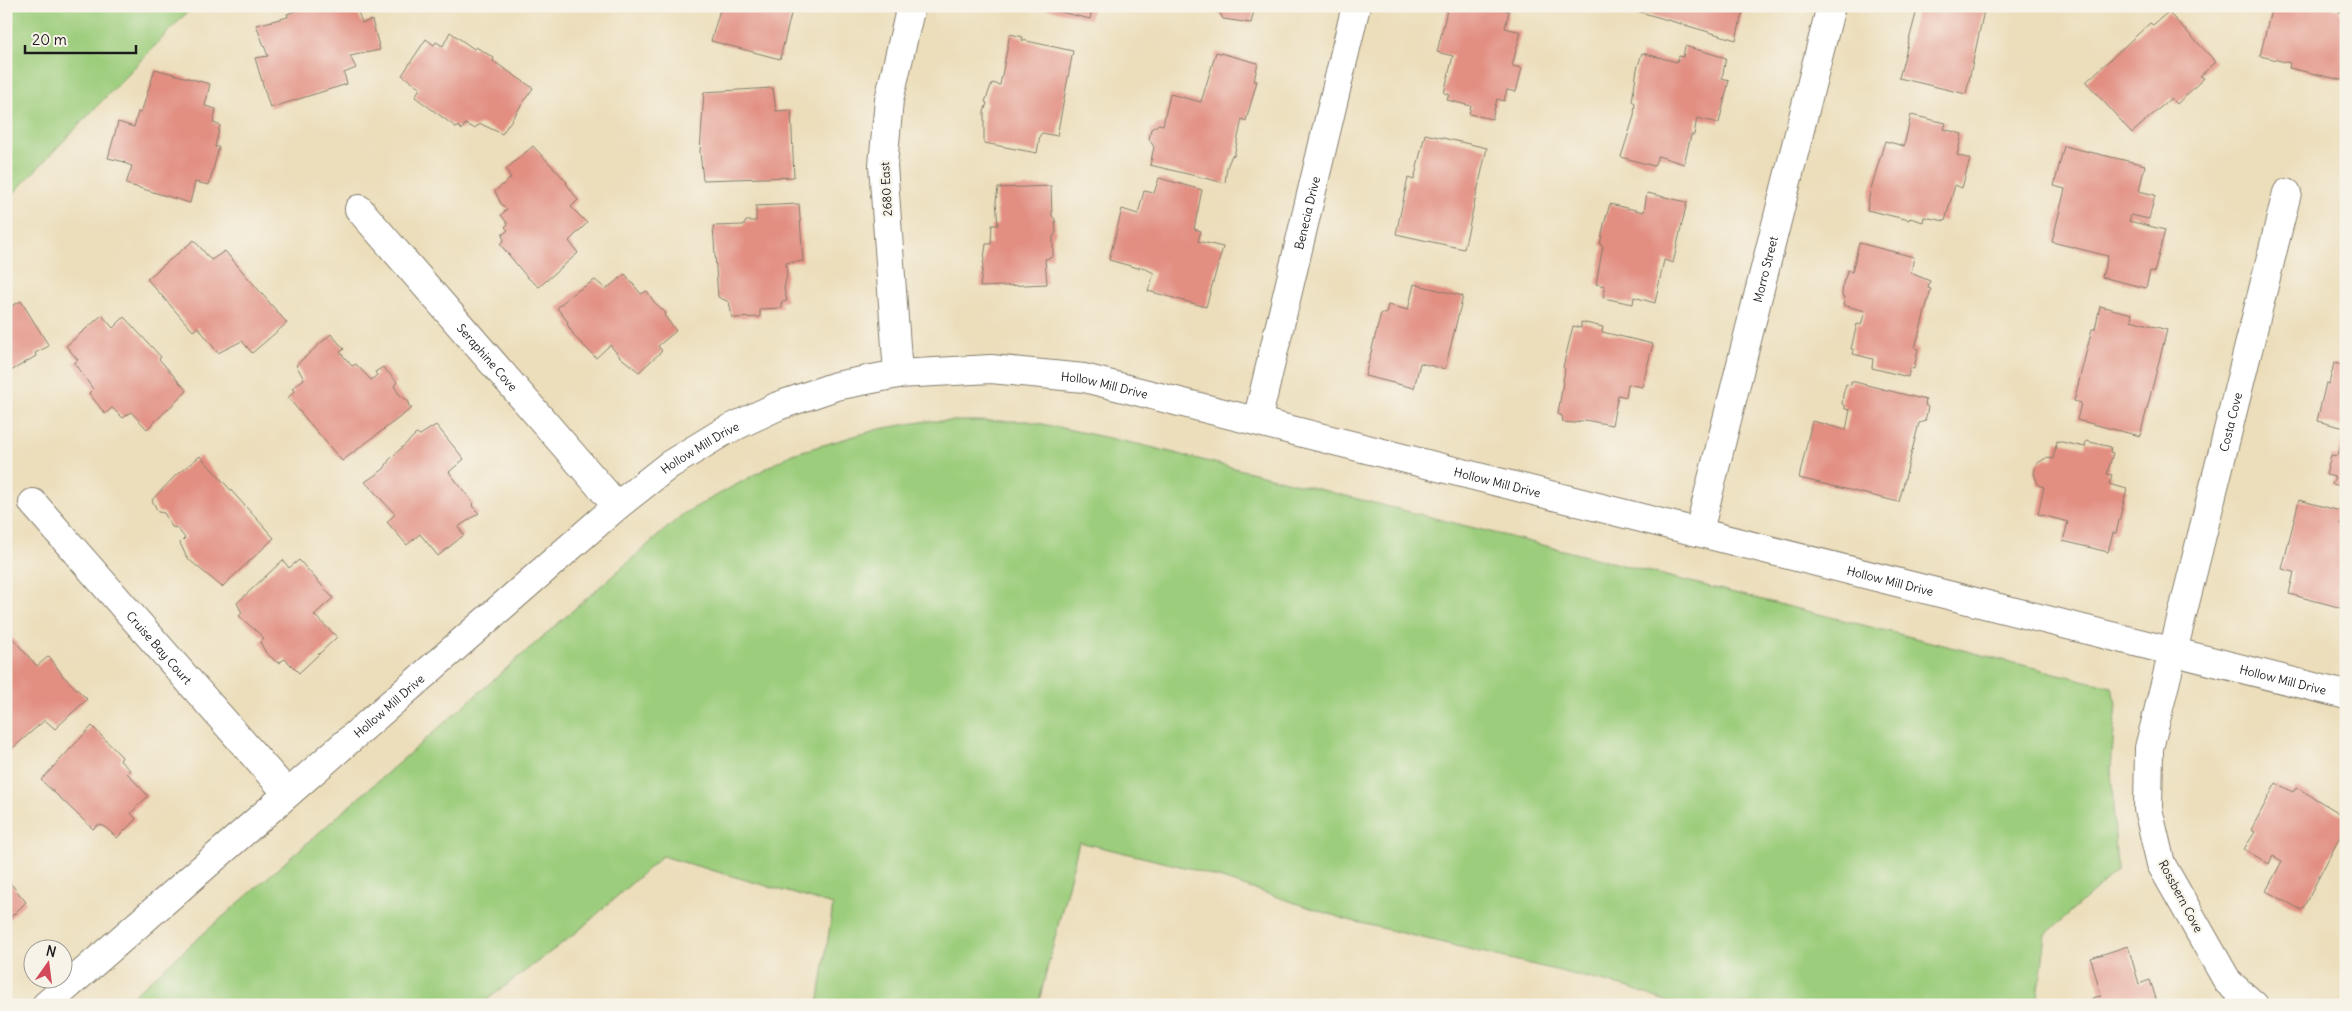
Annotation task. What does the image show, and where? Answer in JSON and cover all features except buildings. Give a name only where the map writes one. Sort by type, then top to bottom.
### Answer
[{"type":"street","name":"2680 East","points":[[898,374],[883,165],[889,100],[911,6]]},
{"type":"street","name":"Benecia Drive","points":[[1256,421],[1356,6]]},
{"type":"street","name":"Morro Street","points":[[1699,531],[1831,6]]},
{"type":"street","name":"Costa Cove","points":[[2172,652],[2287,193]]},
{"type":"street","name":"Seraphine Cove","points":[[359,209],[617,506]]},
{"type":"street","name":"Hollow Mill Drive","points":[[46,1005],[617,506],[669,465],[731,428],[778,406],[836,386],[898,374],[991,369],[1084,378],[1699,531],[2172,652],[2346,694]]},
{"type":"street","name":"Cruise Bay Court","points":[[33,503],[287,794]]},
{"type":"street","name":"Rossbern Cove","points":[[2172,652],[2149,748],[2148,809],[2161,864],[2228,982],[2254,1005]]},
{"type":"green space","points":[[6,6],[193,6],[6,201]]},
{"type":"green space","points":[[927,421],[1028,421],[1142,445],[2111,687],[2116,703],[2111,769],[2117,871],[2046,934],[2037,1005],[1676,1005],[1630,988],[1348,920],[1188,868],[1079,842],[1038,1005],[818,1005],[833,905],[662,856],[577,932],[480,1005],[122,1005],[683,514],[792,454],[879,429]]}]
